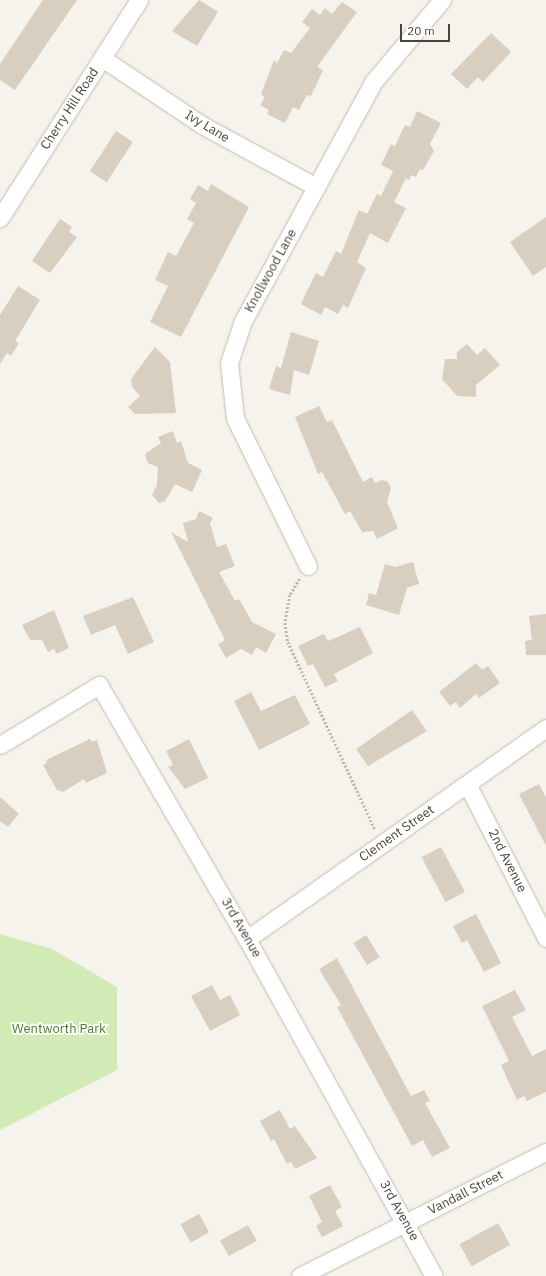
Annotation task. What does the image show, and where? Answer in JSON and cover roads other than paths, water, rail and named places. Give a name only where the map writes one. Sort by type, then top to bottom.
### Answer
[{"type":"street","name":"Cherry Hill Road","points":[[0,218],[139,0]]},
{"type":"street","name":"Knollwood Lane","points":[[308,566],[235,418],[229,391],[229,362],[243,321],[383,67],[442,0]]},
{"type":"street","name":"Ivy Lane","points":[[102,58],[202,125],[316,187]]},
{"type":"street","name":"3rd Avenue","points":[[0,745],[99,684],[247,939],[406,1222],[434,1276]]},
{"type":"street","name":"Clement Street","points":[[247,939],[546,728]]},
{"type":"street","name":"2nd Avenue","points":[[467,784],[546,938]]},
{"type":"street","name":"Vandall Street","points":[[300,1276],[546,1152]]},
{"type":"park label","name":"Wentworth Park","points":[[59,1029]]}]
